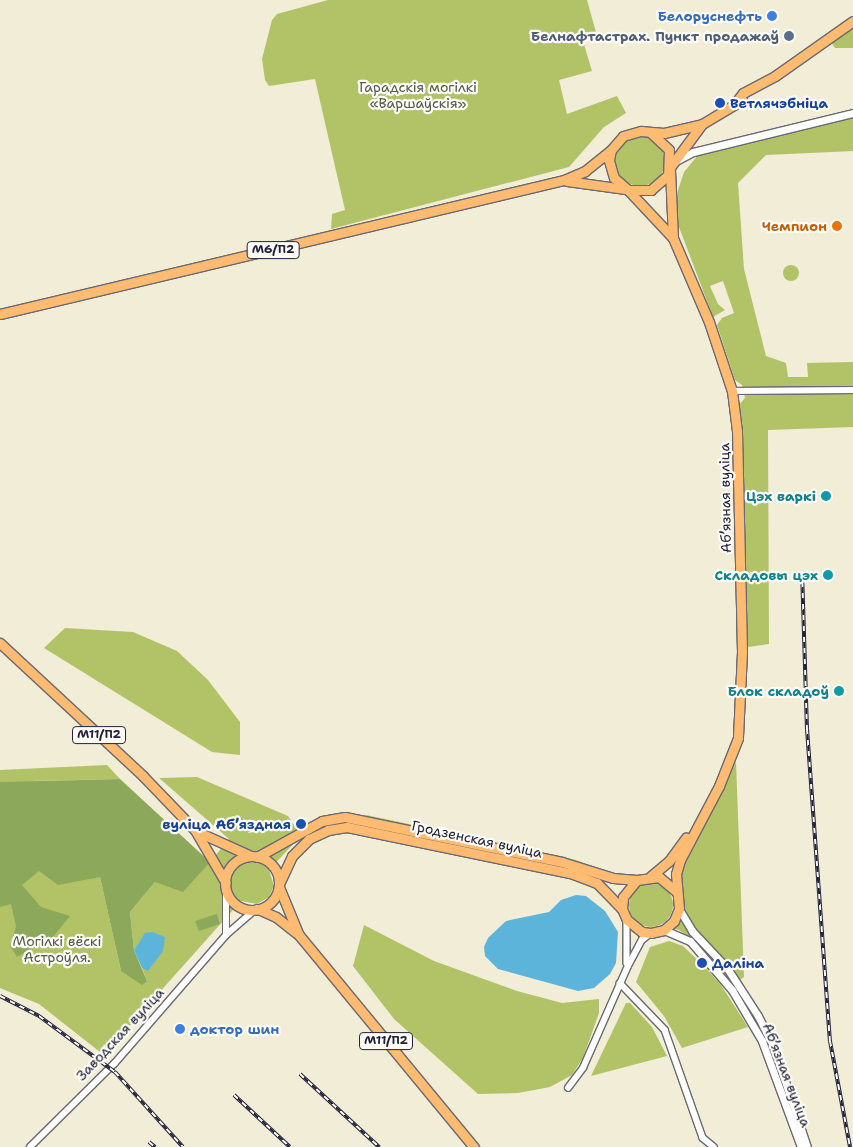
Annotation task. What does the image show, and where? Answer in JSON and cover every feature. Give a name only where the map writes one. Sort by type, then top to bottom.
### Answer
[{"type":"main road","name":"М6/П2","points":[[564,180],[628,190],[651,190],[664,181],[670,168],[690,138],[702,124],[736,102],[743,93],[750,91],[853,21]]},
{"type":"main road","name":"М6/П2","points":[[0,314],[564,180],[585,171],[611,150],[623,136],[641,131],[675,131],[702,124]]},
{"type":"main road","points":[[650,132],[665,143],[670,168]]},
{"type":"main road","points":[[611,150],[610,169],[614,178],[628,190]]},
{"type":"main road","name":"Абʼязная вуліца","points":[[670,168],[673,238],[720,350],[732,391],[737,453],[742,652],[741,721],[738,738],[719,786],[680,860],[677,892],[679,909]]},
{"type":"main road","name":"Абʼязная вуліца","points":[[628,190],[673,238]]},
{"type":"main road","name":"М11/П2","points":[[0,643],[143,776],[195,830],[237,904],[257,909],[276,917],[299,935],[474,1147]]},
{"type":"main road","name":"Гродзенская вуліца","points":[[254,857],[322,821],[345,817],[562,862],[613,878],[637,880]]},
{"type":"main road","name":"Абʼязная вуліца","points":[[637,880],[650,876],[669,861],[700,820]]},
{"type":"main road","name":"Гродзенская вуліца","points":[[279,886],[292,856],[316,835],[347,827],[557,870],[597,883],[622,908]]},
{"type":"main road","name":"М11/П2","points":[[195,830],[273,866],[299,935]]},
{"type":"main road","points":[[226,885],[233,864],[254,857]]},
{"type":"main road","points":[[650,876],[666,880],[677,892]]},
{"type":"main road","points":[[637,880],[628,887],[622,908],[627,920],[642,932],[651,933],[664,930],[674,921],[679,909]]},
{"type":"main road","points":[[257,909],[272,901],[279,886]]},
{"type":"street","points":[[670,168],[682,157],[716,146],[853,113]]},
{"type":"street","points":[[690,138],[696,146],[716,146]]},
{"type":"street","points":[[732,391],[853,390]]},
{"type":"street","points":[[226,885],[226,935]]},
{"type":"street","name":"Заводская вуліца","points":[[30,1147],[114,1064],[226,935],[257,909]]},
{"type":"street","name":"Абʼязная вуліца","points":[[679,909],[692,931],[727,968],[758,1016],[773,1045],[807,1144]]},
{"type":"street","points":[[627,920],[628,966]]},
{"type":"street","name":"Абʼязная вуліца","points":[[664,930],[690,941],[732,990],[762,1042],[801,1147]]},
{"type":"street","points":[[568,1088],[583,1068],[628,966],[642,940],[651,933]]},
{"type":"street","points":[[620,983],[665,1030],[703,1138],[714,1147]]},
{"type":"street","points":[[807,1144],[814,1147]]},
{"type":"green space","name":"Гарадскія могілкі «Варшаўскія»","points":[[328,0],[587,0],[597,36],[583,41],[592,71],[559,80],[567,114],[617,96],[626,113],[604,127],[569,167],[331,229],[332,214],[345,210],[315,79],[269,86],[265,80],[262,59],[272,20],[277,14]]},
{"type":"green space","points":[[853,26],[853,48],[835,48],[831,42]]},
{"type":"green space","points":[[853,115],[853,151],[766,155],[738,183],[744,269],[766,356],[786,363],[788,377],[808,377],[807,363],[853,362],[853,427],[768,430],[769,644],[748,647],[743,427],[739,405],[745,398],[742,385],[735,380],[717,325],[722,318],[734,313],[723,281],[710,286],[718,304],[725,310],[713,317],[676,219],[677,193],[684,172],[698,155]]},
{"type":"green space","points":[[640,136],[650,138],[658,143],[663,151],[665,161],[663,171],[658,179],[650,184],[640,186],[630,184],[622,179],[617,171],[615,161],[617,151],[622,143],[630,138]]},
{"type":"green space","points":[[788,265],[794,265],[799,270],[797,279],[788,281],[783,276],[783,270]]},
{"type":"green space","points":[[65,628],[133,632],[177,651],[208,680],[240,722],[240,755],[212,752],[44,648]]},
{"type":"green space","points":[[736,762],[744,977],[740,980],[685,915],[679,882],[686,855]]},
{"type":"green space","name":"Могілкі вёскі Астроўля.","points":[[107,765],[120,779],[33,781],[100,877],[121,971],[147,981],[142,968],[149,970],[146,933],[134,950],[130,912],[155,882],[210,862],[229,839],[159,778],[197,777],[288,816],[298,831],[296,841],[269,870],[274,886],[269,897],[257,904],[241,901],[124,1032],[100,1052],[39,1004],[0,988],[0,770]]},
{"type":"green space","points":[[120,779],[210,862],[183,892],[155,882],[130,912],[134,950],[147,981],[142,985],[121,971],[100,877],[58,885],[39,871],[22,885],[41,907],[70,916],[53,937],[17,957],[10,946],[16,926],[11,904],[0,907],[0,782]]},
{"type":"green space","points":[[364,816],[576,860],[600,869],[529,851],[381,821]]},
{"type":"green space","points":[[651,883],[663,887],[669,893],[673,905],[669,917],[663,923],[651,927],[639,923],[633,917],[629,905],[633,893],[639,887]]},
{"type":"green space","points":[[217,914],[220,924],[199,931],[195,921]]},
{"type":"green space","points":[[679,918],[690,935],[725,971],[737,990],[696,942],[679,930],[671,928]]},
{"type":"green space","points":[[364,925],[434,961],[517,991],[562,1003],[599,999],[599,1013],[583,1058],[572,1075],[550,1087],[518,1093],[478,1094],[394,1019],[353,966]]},
{"type":"green space","points":[[669,941],[683,946],[705,967],[721,985],[748,1027],[682,1048],[664,1016],[636,982],[650,947]]},
{"type":"green space","points":[[626,1003],[630,1003],[652,1027],[667,1056],[591,1076]]},
{"type":"water","points":[[576,895],[586,896],[605,911],[618,932],[616,963],[610,974],[594,988],[578,991],[498,969],[485,956],[484,947],[488,938],[506,921],[549,912],[561,900]]},
{"type":"water","points":[[152,932],[165,937],[163,951],[148,971],[142,968],[134,950],[145,933]]},
{"type":"railway","points":[[802,571],[807,729],[830,1041],[850,1147]]},
{"type":"railway","points":[[0,996],[39,1016],[115,1072],[183,1147]]},
{"type":"railway","points":[[300,1074],[379,1147]]},
{"type":"railway","points":[[234,1095],[290,1147]]},
{"type":"railway","points":[[149,1142],[155,1147]]},
{"type":"place","name":"Белоруснефть","points":[[772,16]]},
{"type":"place","name":"Белнафтастрах. Пункт продажаў","points":[[789,36]]},
{"type":"place","name":"Ветлячэбніца","points":[[720,103]]},
{"type":"place","name":"Чемпион","points":[[837,226]]},
{"type":"place","name":"Цэх варкі","points":[[826,496]]},
{"type":"place","name":"Складовы цэх","points":[[828,575]]},
{"type":"place","name":"Блок складоў","points":[[839,691]]},
{"type":"place","name":"вуліца Абʼяздная","points":[[301,824]]},
{"type":"place","name":"Даліна","points":[[702,963]]},
{"type":"place","name":"доктор шин","points":[[180,1029]]}]
